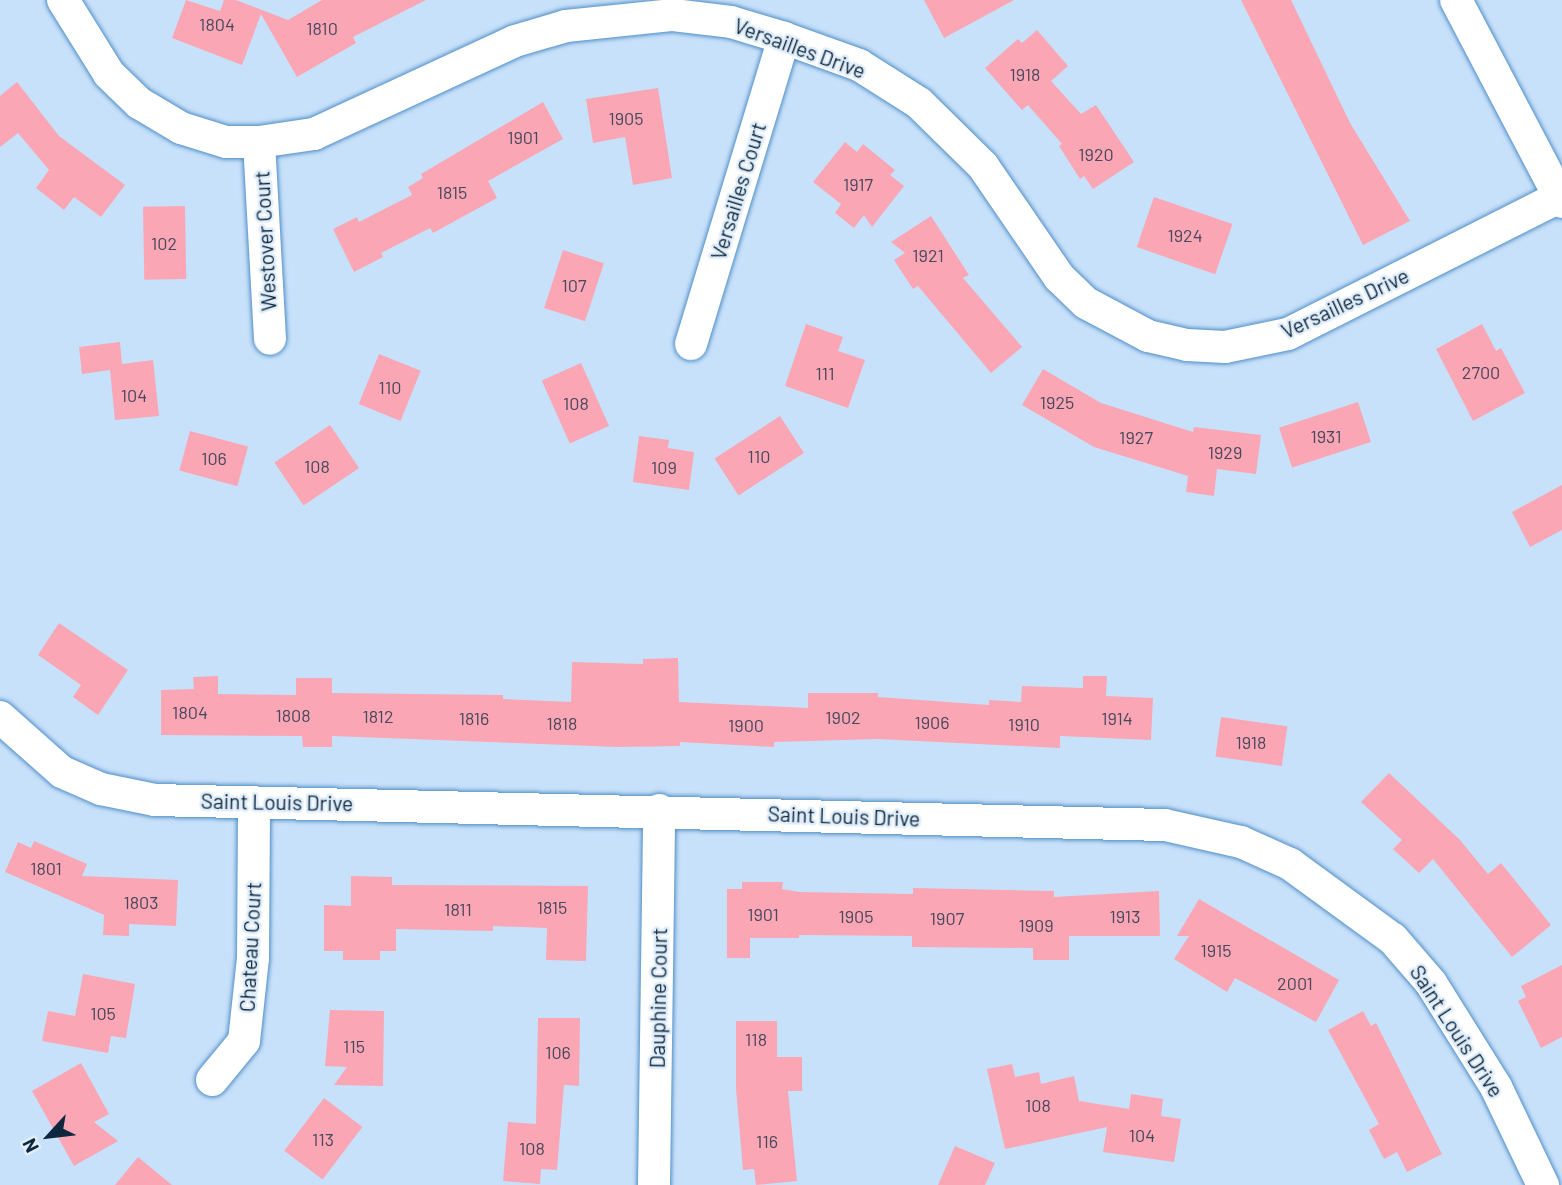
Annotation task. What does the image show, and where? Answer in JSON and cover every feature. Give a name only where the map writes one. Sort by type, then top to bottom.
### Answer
[{"type":"street","name":"Versailles Drive","points":[[63,0],[109,74],[139,103],[181,128],[226,142],[259,142],[314,134],[515,41],[566,26],[673,15],[731,22],[785,38],[859,65],[919,103],[983,166],[1059,277],[1086,303],[1148,337],[1187,345],[1224,346],[1288,334],[1561,199]]},
{"type":"street","points":[[1456,0],[1561,199]]},
{"type":"street","name":"Versailles Court","points":[[691,344],[785,38]]},
{"type":"street","name":"Westover Court","points":[[259,142],[270,339]]},
{"type":"street","name":"Saint Louis Drive","points":[[0,717],[62,772],[101,789],[155,800],[659,810],[1165,825],[1241,842],[1290,864],[1393,939],[1431,983],[1496,1087],[1543,1185]]},
{"type":"street","name":"Chateau Court","points":[[212,1080],[244,1041],[253,958],[254,802]]},
{"type":"street","name":"Dauphine Court","points":[[654,1185],[659,810]]},
{"type":"building","points":[[186,0],[220,11],[224,0],[236,0],[288,20],[322,0],[426,0],[353,37],[356,43],[297,77],[261,14],[242,65],[172,38]]},
{"type":"building","points":[[924,0],[1014,0],[944,38]]},
{"type":"building","points":[[1241,0],[1291,0],[1350,123],[1410,221],[1363,245]]},
{"type":"building","points":[[1037,30],[1068,66],[1051,81],[1081,114],[1096,105],[1134,162],[1093,189],[1084,176],[1080,179],[1059,146],[1062,144],[1028,105],[1022,110],[985,68],[1018,39],[1022,43]]},
{"type":"building","points":[[17,82],[59,136],[125,185],[101,217],[74,197],[64,210],[36,188],[49,170],[18,133],[0,147],[0,96]]},
{"type":"building","points":[[658,88],[672,178],[633,185],[625,137],[593,143],[586,99]]},
{"type":"building","points":[[543,102],[563,139],[488,181],[497,198],[433,233],[430,228],[381,253],[383,257],[354,272],[333,229],[357,217],[359,222],[412,195],[408,187],[423,178],[421,174]]},
{"type":"building","points":[[845,142],[857,152],[863,144],[895,170],[890,175],[904,186],[872,227],[864,215],[854,228],[835,213],[841,204],[813,182]]},
{"type":"building","points":[[1154,197],[1232,224],[1215,274],[1137,247]]},
{"type":"building","points":[[185,206],[186,279],[144,280],[143,207]]},
{"type":"building","points":[[931,216],[969,275],[963,278],[1022,347],[991,373],[918,286],[913,289],[894,260],[905,253],[891,242]]},
{"type":"building","points":[[563,250],[604,263],[585,321],[544,308]]},
{"type":"building","points":[[806,324],[843,337],[838,351],[865,360],[848,408],[785,386]]},
{"type":"building","points":[[1482,324],[1496,351],[1501,348],[1525,393],[1473,421],[1436,349]]},
{"type":"building","points":[[120,342],[122,364],[153,360],[159,416],[115,420],[110,370],[82,374],[79,347]]},
{"type":"building","points":[[379,354],[421,371],[400,421],[359,404]]},
{"type":"building","points":[[581,363],[609,426],[570,444],[542,380]]},
{"type":"building","points":[[1043,369],[1101,403],[1193,432],[1194,427],[1261,435],[1256,474],[1217,469],[1214,496],[1186,492],[1188,476],[1094,447],[1022,405]]},
{"type":"building","points":[[1358,402],[1371,442],[1292,468],[1279,428]]},
{"type":"building","points":[[780,416],[804,453],[739,495],[715,458]]},
{"type":"building","points":[[330,425],[359,468],[304,506],[274,462]]},
{"type":"building","points":[[190,431],[248,447],[237,486],[179,471]]},
{"type":"building","points":[[639,436],[669,440],[668,448],[694,452],[689,490],[633,482]]},
{"type":"building","points":[[1562,485],[1562,530],[1530,547],[1512,512]]},
{"type":"building","points":[[59,623],[128,670],[98,715],[73,697],[81,685],[38,655]]},
{"type":"building","points":[[678,658],[679,702],[808,708],[808,693],[878,693],[878,697],[989,705],[989,700],[1021,702],[1022,686],[1083,688],[1083,676],[1107,676],[1106,696],[1153,698],[1151,740],[1060,736],[1060,748],[878,739],[774,742],[774,747],[680,742],[680,746],[618,747],[332,736],[332,747],[303,747],[302,736],[161,735],[161,690],[194,689],[193,677],[218,676],[218,694],[296,695],[296,678],[332,678],[332,693],[503,695],[503,699],[571,702],[572,662],[643,664],[643,659]]},
{"type":"building","points":[[1221,717],[1287,726],[1282,766],[1215,757]]},
{"type":"building","points":[[1389,773],[1460,840],[1488,874],[1501,863],[1551,925],[1512,957],[1433,859],[1419,873],[1393,849],[1402,840],[1361,802]]},
{"type":"building","points":[[34,841],[87,864],[82,876],[178,880],[176,926],[129,924],[129,936],[103,935],[104,915],[5,872],[18,842],[31,848]]},
{"type":"building","points":[[351,876],[392,877],[392,885],[588,886],[586,961],[546,960],[547,928],[493,926],[493,931],[396,929],[396,951],[380,951],[380,960],[343,960],[343,951],[324,951],[324,905],[351,906]]},
{"type":"building","points":[[742,882],[783,882],[782,889],[799,892],[913,894],[913,888],[1054,891],[1054,897],[1159,891],[1160,936],[1069,936],[1069,960],[1033,960],[1033,948],[912,947],[912,936],[799,935],[799,938],[750,938],[750,958],[727,958],[727,889],[742,889]]},
{"type":"building","points":[[1199,899],[1339,980],[1316,1022],[1235,978],[1227,992],[1174,959],[1189,936],[1177,936]]},
{"type":"building","points":[[1562,965],[1562,1037],[1541,1048],[1518,1001],[1526,997],[1521,986]]},
{"type":"building","points":[[83,974],[135,984],[126,1038],[111,1036],[108,1053],[42,1041],[48,1011],[75,1016]]},
{"type":"building","points":[[330,1010],[384,1011],[383,1086],[334,1085],[347,1067],[325,1066]]},
{"type":"building","points":[[1363,1011],[1371,1026],[1376,1023],[1442,1154],[1407,1172],[1397,1152],[1384,1159],[1369,1130],[1379,1124],[1328,1030]]},
{"type":"building","points":[[538,1018],[580,1018],[579,1086],[564,1085],[557,1170],[541,1169],[540,1184],[503,1181],[508,1122],[536,1124]]},
{"type":"building","points":[[736,1021],[777,1021],[777,1057],[802,1057],[802,1091],[788,1091],[797,1181],[756,1185],[754,1169],[743,1170],[736,1089]]},
{"type":"building","points":[[81,1063],[109,1114],[94,1122],[118,1141],[74,1166],[32,1091]]},
{"type":"building","points":[[1012,1064],[1015,1077],[1039,1072],[1041,1084],[1074,1076],[1079,1101],[1129,1109],[1131,1094],[1163,1099],[1161,1116],[1181,1119],[1174,1162],[1103,1152],[1107,1127],[1005,1149],[987,1069]]},
{"type":"building","points":[[324,1098],[362,1127],[323,1180],[284,1151]]},
{"type":"building","points":[[955,1146],[995,1163],[985,1185],[938,1185]]},
{"type":"building","points":[[138,1157],[172,1185],[115,1185]]}]
